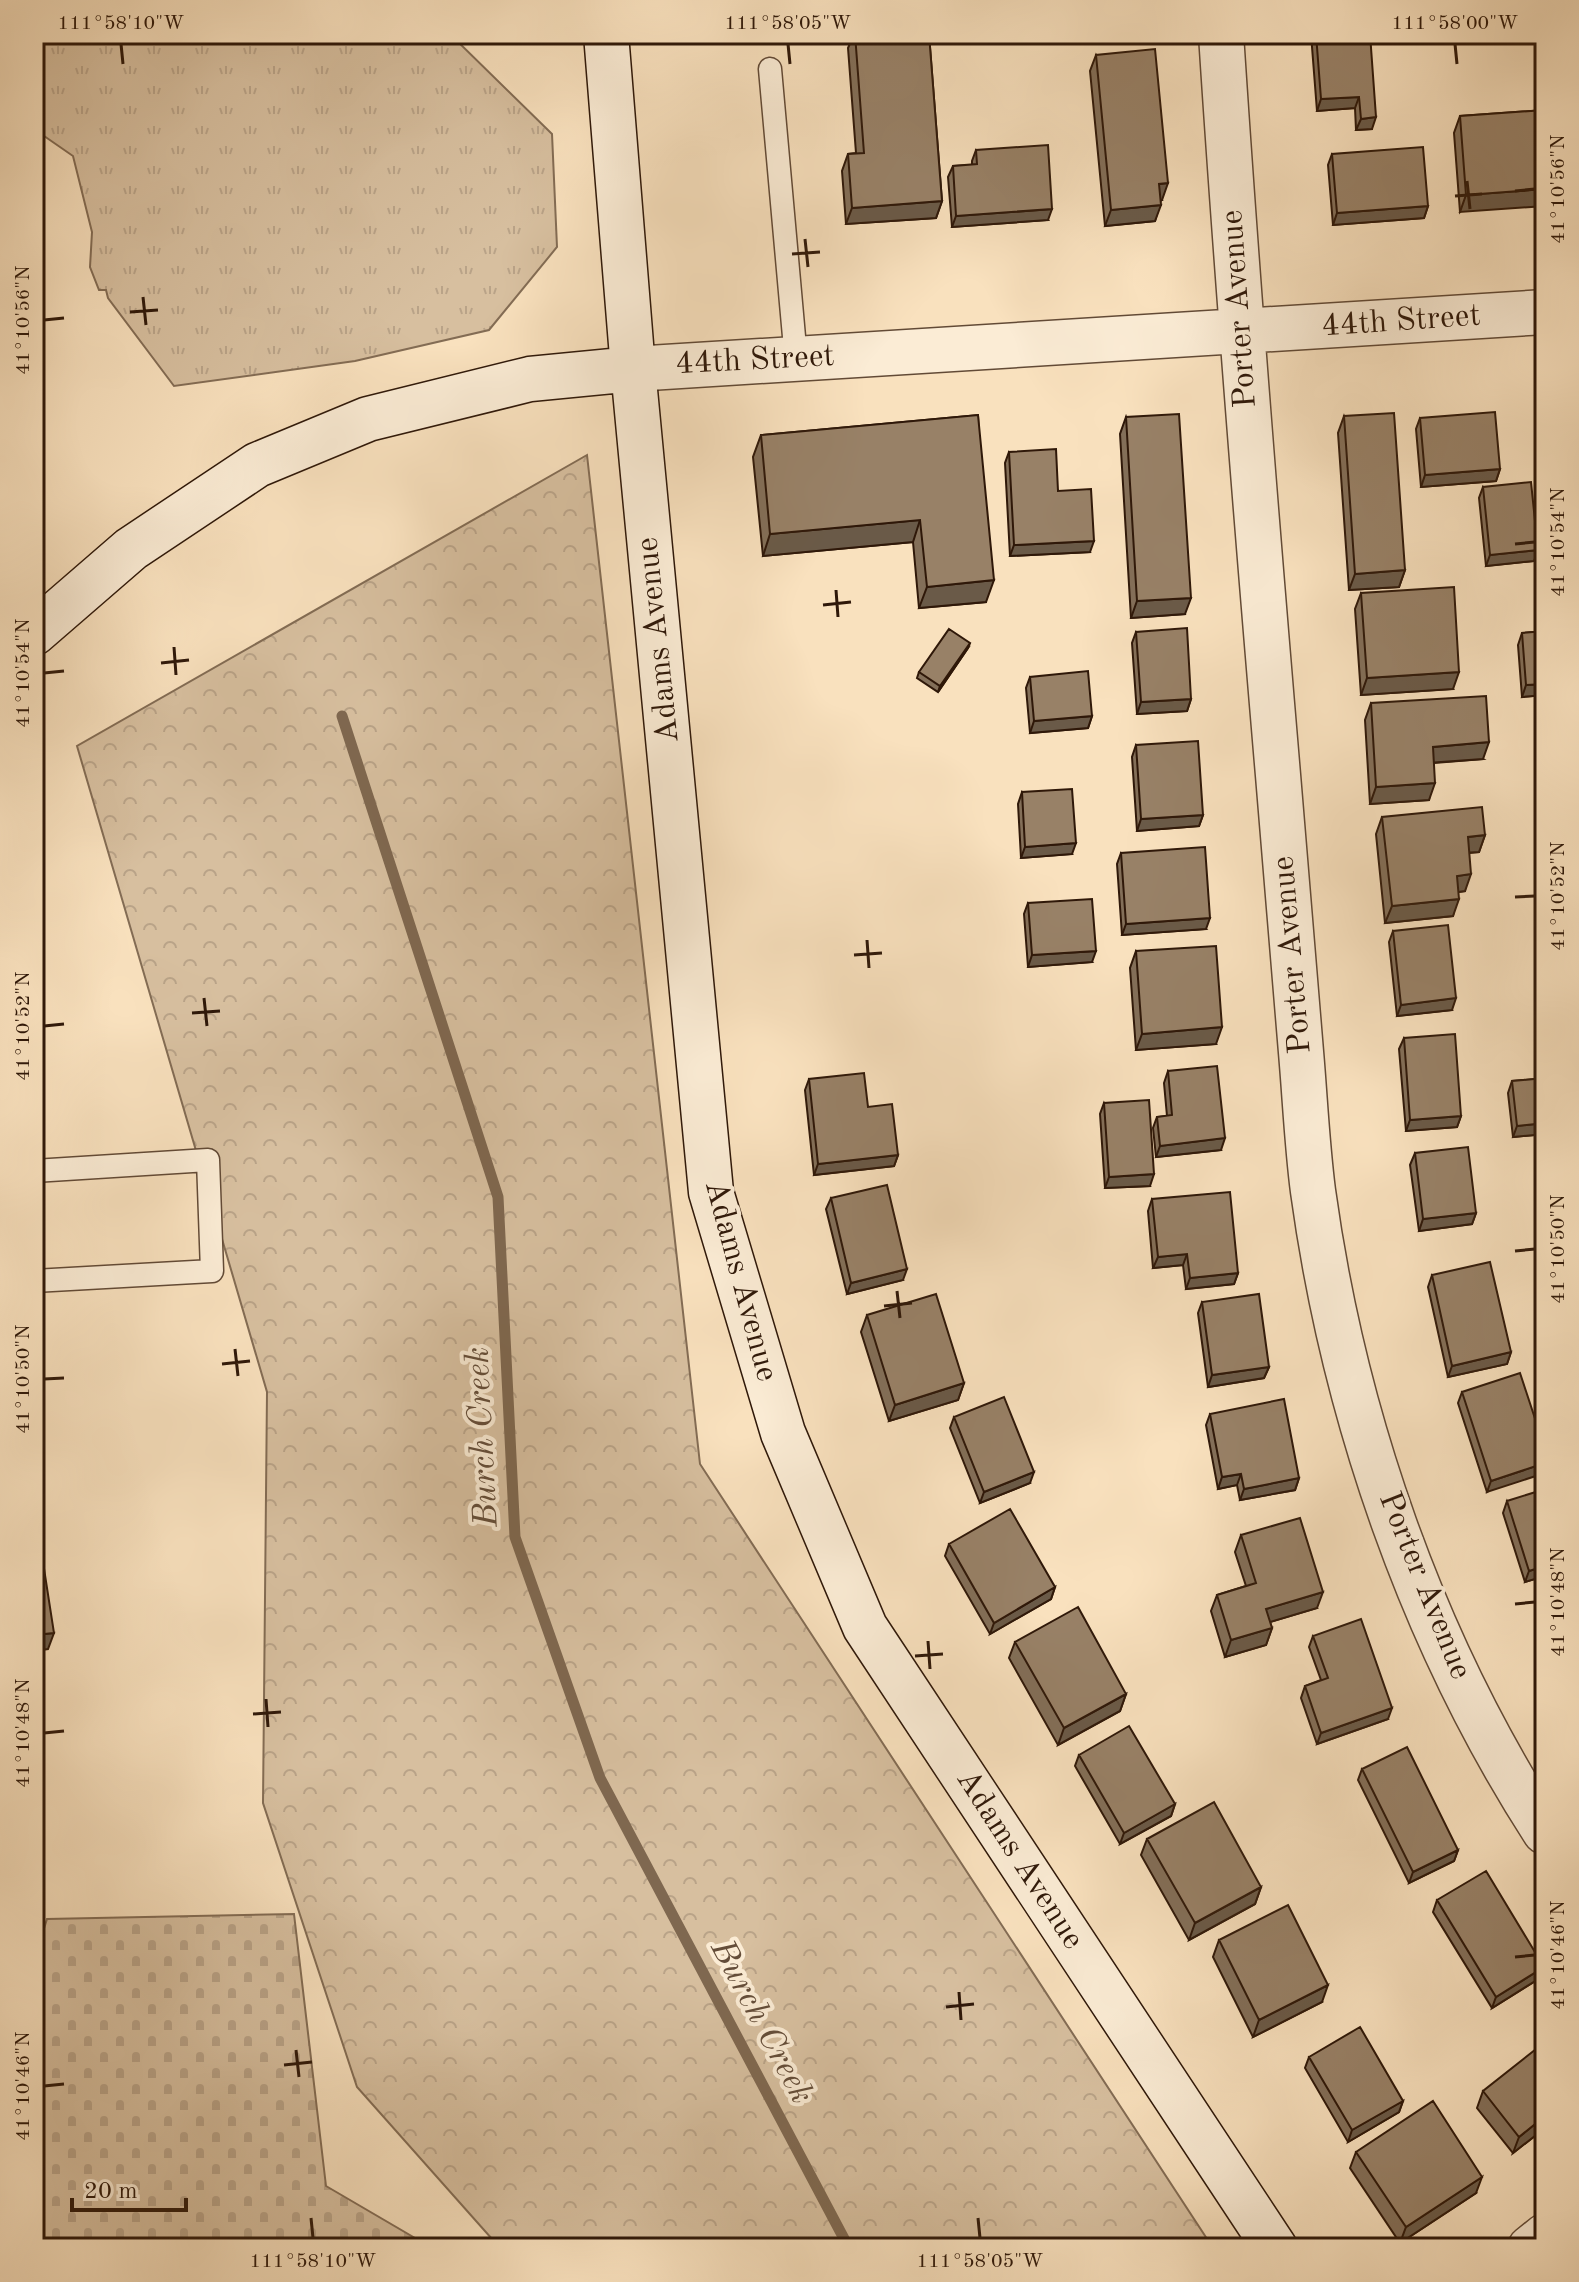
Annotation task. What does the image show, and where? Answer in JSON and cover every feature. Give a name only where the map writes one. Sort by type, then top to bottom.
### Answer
[{"type":"street","name":"Adams Avenue","points":[[606,34],[633,369],[711,1192],[783,1433],[865,1627],[1275,2248]]},
{"type":"street","name":"Porter Avenue","points":[[1221,34],[1241,333],[1313,1190],[1338,1326],[1370,1452],[1406,1555],[1448,1653],[1497,1752],[1545,1832]]},
{"type":"street","name":"44th Street","points":[[34,633],[131,549],[257,465],[368,419],[530,379],[633,369],[1545,312]]},
{"type":"street","points":[[1530,2248],[1545,2236]]},
{"type":"lane","points":[[770,69],[796,359]]},
{"type":"lane","points":[[34,1171],[208,1160],[212,1271],[34,1281]]},
{"type":"green space","points":[[34,34],[450,34],[552,134],[557,247],[489,330],[355,361],[174,386],[108,298],[106,290],[99,290],[90,267],[92,232],[73,156],[34,129]]},
{"type":"green space","points":[[587,455],[700,1464],[1213,2248],[500,2248],[357,2087],[263,1803],[267,1392],[77,746]]},
{"type":"green space","points":[[294,1914],[326,2186],[432,2248],[34,2248],[34,1960],[47,1919]]},
{"type":"building","points":[[855,34],[929,34],[942,201],[852,208],[848,154],[864,153]]},
{"type":"building","points":[[1316,34],[1370,34],[1376,117],[1361,119],[1359,97],[1321,99]]},
{"type":"building","points":[[1155,49],[1168,183],[1159,184],[1161,205],[1111,210],[1096,55]]},
{"type":"building","points":[[1545,110],[1545,189],[1466,195],[1460,116]]},
{"type":"building","points":[[1048,145],[1052,209],[956,216],[953,166],[977,164],[976,150]]},
{"type":"building","points":[[1423,147],[1428,206],[1337,213],[1332,154]]},
{"type":"building","points":[[1545,394],[1545,425],[1542,395]]},
{"type":"building","points":[[1495,412],[1500,469],[1425,475],[1420,418]]},
{"type":"building","points":[[1394,413],[1405,570],[1355,574],[1344,416]]},
{"type":"building","points":[[1179,414],[1191,598],[1137,601],[1126,417]]},
{"type":"building","points":[[978,415],[994,580],[927,587],[920,520],[770,534],[761,435]]},
{"type":"building","points":[[1056,449],[1058,491],[1091,489],[1094,541],[1014,545],[1009,452]]},
{"type":"building","points":[[1531,482],[1538,550],[1490,555],[1483,487]]},
{"type":"building","points":[[1454,587],[1459,672],[1367,678],[1361,593]]},
{"type":"building","points":[[1187,628],[1191,699],[1141,702],[1136,632]]},
{"type":"building","points":[[949,629],[970,643],[940,686],[919,672]]},
{"type":"building","points":[[1545,631],[1545,684],[1526,685],[1522,633]]},
{"type":"building","points":[[1088,671],[1092,716],[1034,721],[1030,677]]},
{"type":"building","points":[[1486,696],[1489,742],[1433,747],[1435,783],[1376,787],[1371,703]]},
{"type":"building","points":[[1198,741],[1203,815],[1141,819],[1136,745]]},
{"type":"building","points":[[1072,789],[1076,843],[1025,847],[1022,792]]},
{"type":"building","points":[[1482,807],[1485,835],[1468,837],[1471,874],[1457,876],[1459,899],[1392,906],[1382,817]]},
{"type":"building","points":[[1205,847],[1210,918],[1126,924],[1121,853]]},
{"type":"building","points":[[1092,899],[1096,951],[1032,955],[1028,903]]},
{"type":"building","points":[[1448,925],[1456,998],[1401,1005],[1393,931]]},
{"type":"building","points":[[1216,946],[1222,1027],[1142,1034],[1136,951]]},
{"type":"building","points":[[1455,1034],[1461,1116],[1410,1120],[1404,1038]]},
{"type":"building","points":[[1217,1066],[1225,1138],[1160,1146],[1157,1117],[1172,1115],[1168,1071]]},
{"type":"building","points":[[864,1073],[868,1107],[892,1104],[898,1155],[818,1164],[809,1079]]},
{"type":"building","points":[[1545,1078],[1545,1123],[1517,1126],[1512,1081]]},
{"type":"building","points":[[1149,1100],[1154,1174],[1109,1177],[1104,1103]]},
{"type":"building","points":[[1468,1147],[1476,1213],[1423,1219],[1415,1153]]},
{"type":"building","points":[[887,1185],[907,1269],[851,1283],[831,1198]]},
{"type":"building","points":[[1230,1192],[1238,1273],[1190,1278],[1187,1254],[1158,1257],[1152,1199]]},
{"type":"building","points":[[1490,1262],[1511,1352],[1452,1366],[1432,1275]]},
{"type":"building","points":[[936,1294],[964,1383],[895,1405],[867,1315]]},
{"type":"building","points":[[1259,1294],[1269,1367],[1212,1375],[1202,1302]]},
{"type":"building","points":[[1520,1373],[1545,1449],[1545,1463],[1491,1481],[1462,1392]]},
{"type":"building","points":[[1004,1397],[1034,1472],[984,1492],[954,1417]]},
{"type":"building","points":[[1284,1399],[1299,1478],[1244,1489],[1241,1474],[1222,1477],[1210,1414]]},
{"type":"building","points":[[1545,1489],[1545,1566],[1529,1571],[1507,1501]]},
{"type":"building","points":[[34,1504],[54,1633],[34,1635]]},
{"type":"building","points":[[1010,1509],[1055,1587],[994,1623],[949,1544]]},
{"type":"building","points":[[1300,1518],[1323,1592],[1266,1609],[1272,1628],[1231,1640],[1217,1595],[1256,1583],[1241,1535]]},
{"type":"building","points":[[1078,1607],[1126,1694],[1064,1728],[1015,1642]]},
{"type":"building","points":[[1361,1619],[1392,1708],[1321,1733],[1305,1686],[1328,1678],[1313,1636]]},
{"type":"building","points":[[1129,1726],[1175,1804],[1124,1833],[1079,1755]]},
{"type":"building","points":[[1407,1747],[1458,1850],[1413,1872],[1362,1769]]},
{"type":"building","points":[[1214,1802],[1261,1887],[1195,1923],[1147,1839]]},
{"type":"building","points":[[1486,1871],[1544,1967],[1496,1997],[1437,1900]]},
{"type":"building","points":[[1288,1905],[1328,1985],[1259,2020],[1219,1940]]},
{"type":"building","points":[[1360,2027],[1403,2101],[1352,2130],[1309,2057]]},
{"type":"building","points":[[1545,2042],[1545,2116],[1519,2137],[1483,2091]]},
{"type":"building","points":[[1433,2101],[1482,2177],[1406,2227],[1356,2152]]},
{"type":"waterway","name":"Burch Creek","points":[[342,716],[498,1197],[515,1537],[600,1778],[849,2248]]}]
